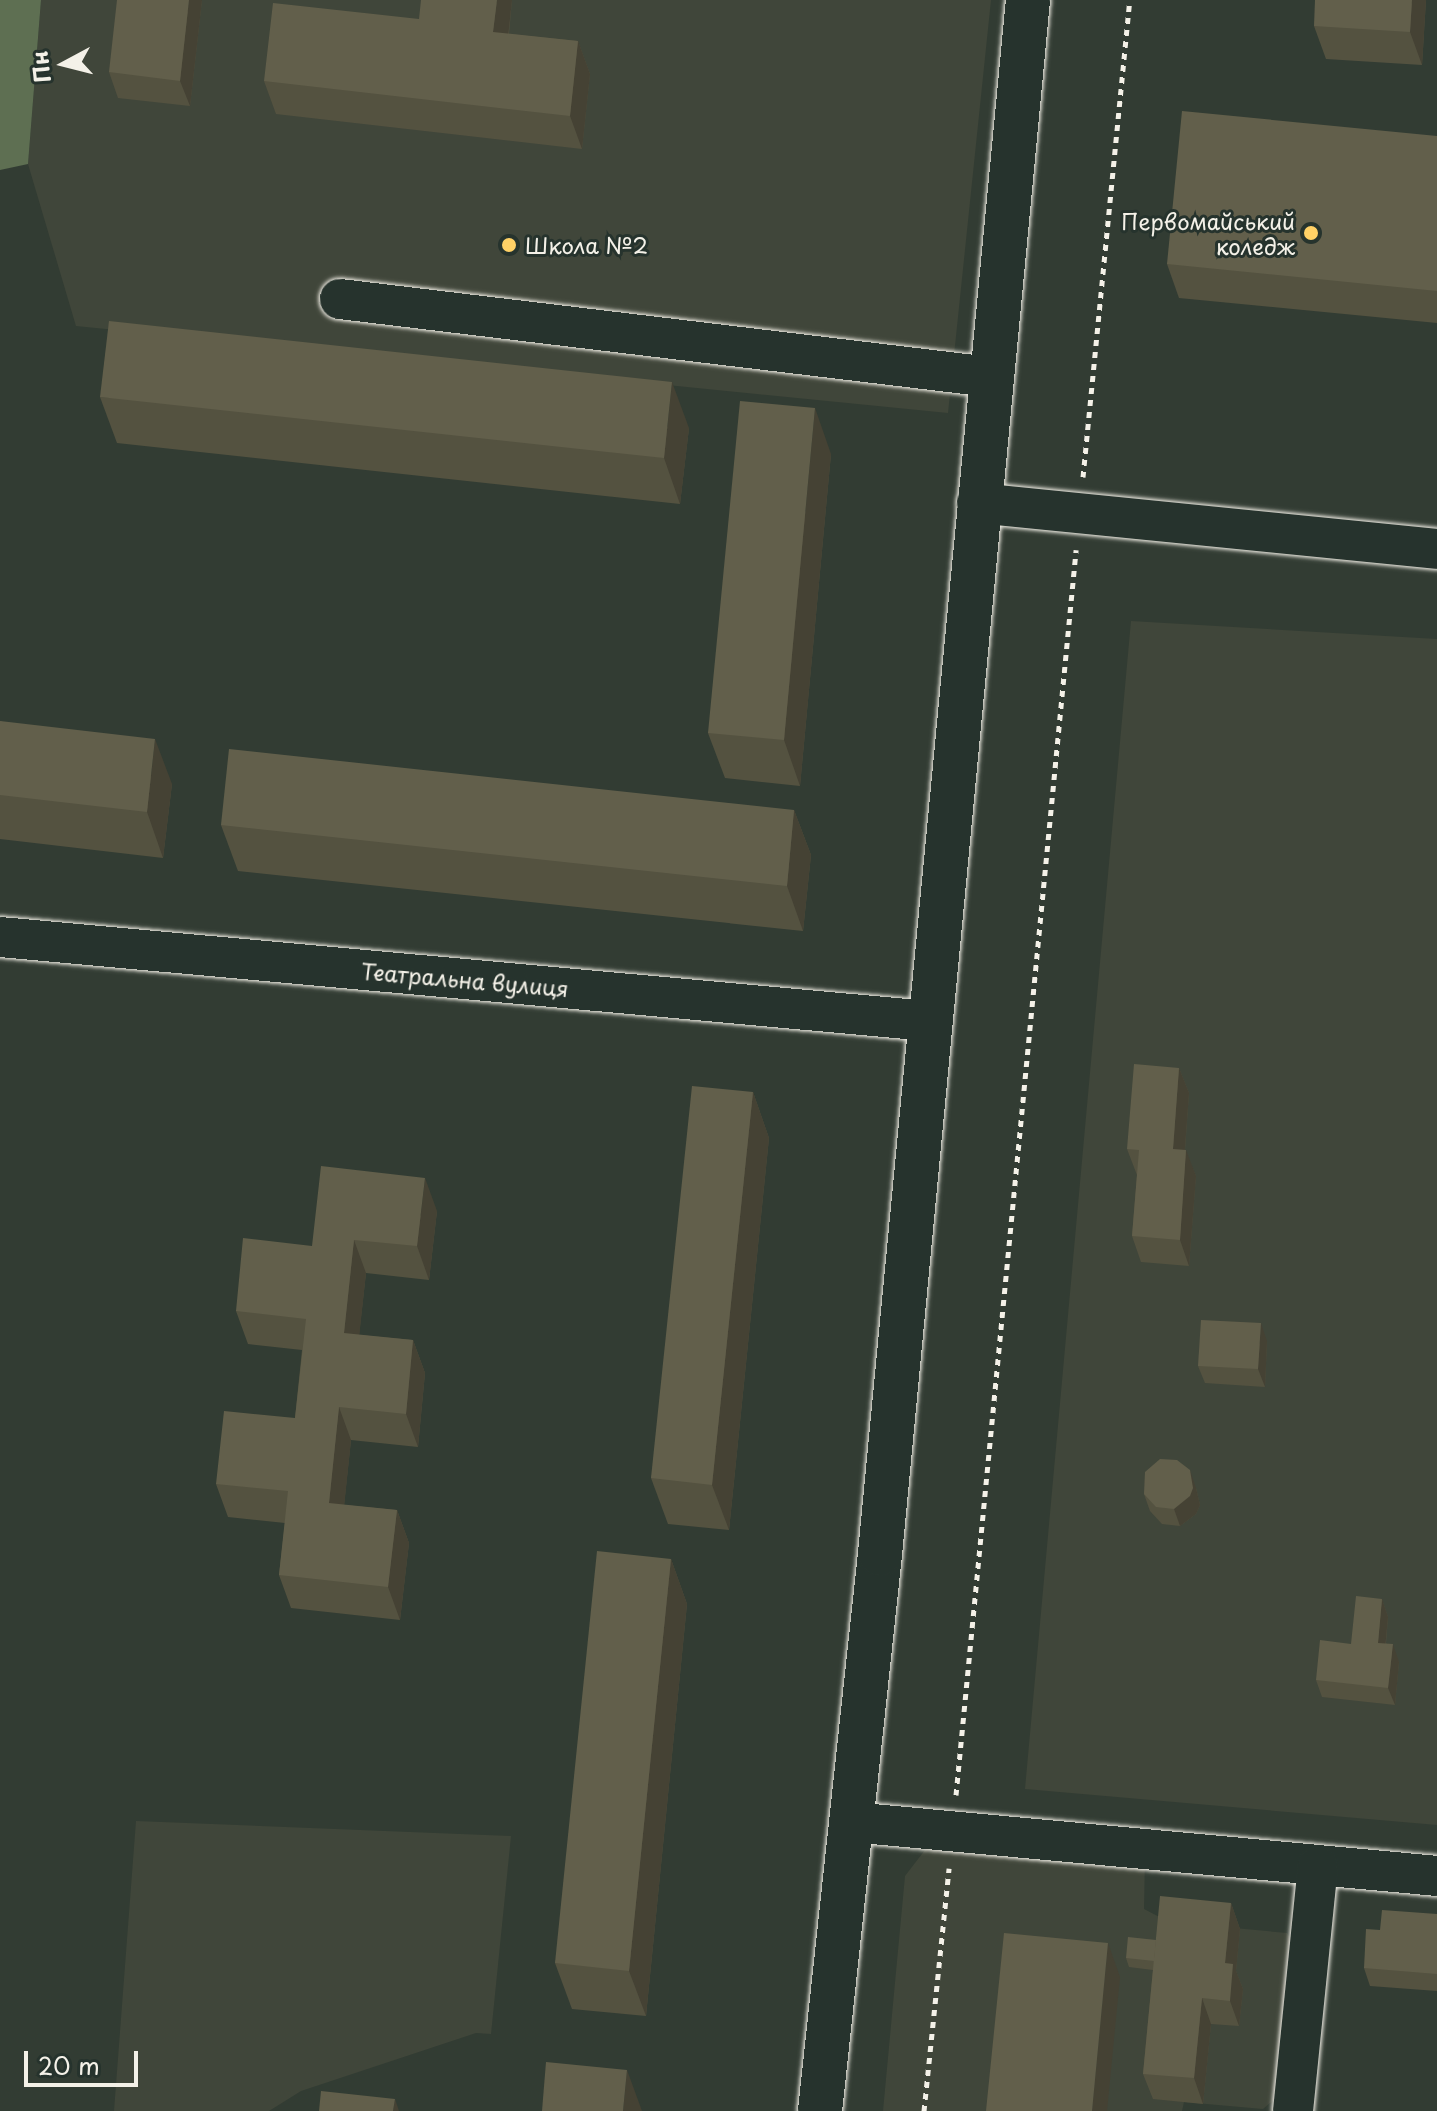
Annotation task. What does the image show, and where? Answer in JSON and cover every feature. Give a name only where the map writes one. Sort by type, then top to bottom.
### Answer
[{"type":"main road","points":[[820,2111],[851,1822],[1028,0]]},
{"type":"street","points":[[340,299],[990,377]]},
{"type":"street","points":[[977,503],[1437,549]]},
{"type":"street","name":"Театральна вулиця","points":[[0,937],[929,1021]]},
{"type":"street","points":[[851,1822],[1437,1876]]},
{"type":"street","points":[[1293,2111],[1318,1866]]},
{"type":"path","points":[[955,1802],[1130,0]]},
{"type":"path","points":[[924,2111],[949,1865]]},
{"type":"shaded area","name":"Школа №2","points":[[41,0],[991,0],[948,413],[76,326],[28,164]]},
{"type":"shaded area","points":[[1131,621],[1437,639],[1437,1825],[1025,1789]]},
{"type":"shaded area","points":[[136,1821],[511,1836],[491,2034],[476,2033],[301,2091],[269,2111],[114,2111]]},
{"type":"shaded area","points":[[946,1840],[1145,1857],[1144,1909],[1169,1922],[1287,1933],[1300,1955],[1283,2092],[1263,2109],[1184,2102],[1182,2111],[883,2111],[905,1876],[925,1850]]},
{"type":"green space","points":[[0,0],[41,0],[28,164],[0,170]]},
{"type":"building","points":[[117,0],[189,0],[180,81],[109,72]]},
{"type":"building","points":[[421,0],[497,0],[493,32],[578,41],[570,116],[264,81],[273,3],[419,19]]},
{"type":"building","points":[[1315,0],[1412,0],[1410,32],[1314,26]]},
{"type":"building","name":"Первомайський коледж","points":[[1182,111],[1437,136],[1437,291],[1167,264]]},
{"type":"building","points":[[109,321],[672,382],[664,458],[100,397]]},
{"type":"building","points":[[740,401],[815,408],[784,740],[708,733]]},
{"type":"building","points":[[0,721],[155,739],[147,812],[0,795]]},
{"type":"building","points":[[229,749],[794,810],[787,886],[221,825]]},
{"type":"building","points":[[1134,1064],[1179,1068],[1173,1149],[1186,1150],[1180,1240],[1132,1236],[1139,1150],[1127,1149]]},
{"type":"building","points":[[692,1086],[753,1092],[712,1485],[651,1478]]},
{"type":"building","points":[[321,1166],[425,1178],[417,1246],[354,1240],[344,1333],[413,1340],[406,1414],[339,1407],[329,1503],[397,1510],[388,1587],[279,1575],[288,1491],[216,1484],[224,1411],[295,1418],[306,1319],[236,1311],[243,1238],[312,1246]]},
{"type":"building","points":[[1201,1320],[1261,1323],[1258,1369],[1198,1366]]},
{"type":"building","points":[[1160,1459],[1177,1460],[1190,1470],[1193,1488],[1190,1496],[1174,1509],[1156,1507],[1144,1494],[1145,1472]]},
{"type":"building","points":[[597,1551],[671,1559],[629,1971],[555,1963]]},
{"type":"building","points":[[1356,1596],[1382,1599],[1378,1643],[1393,1644],[1388,1688],[1316,1680],[1320,1640],[1351,1644]]},
{"type":"building","points":[[1160,1896],[1231,1903],[1225,1963],[1233,1964],[1230,2001],[1202,1998],[1194,2078],[1143,2074]]},
{"type":"building","points":[[1382,1910],[1437,1914],[1437,1974],[1364,1968],[1366,1929],[1380,1930]]},
{"type":"building","points":[[1004,1933],[1108,1943],[1092,2111],[986,2111]]},
{"type":"building","points":[[1128,1937],[1156,1940],[1154,1961],[1126,1958]]},
{"type":"building","points":[[546,2062],[627,2070],[623,2111],[542,2111]]},
{"type":"building","points":[[321,2091],[395,2099],[393,2111],[319,2111]]},
{"type":"place","name":"Первомайський коледж","points":[[1311,233]]},
{"type":"place","name":"Школа №2","points":[[509,245]]}]
